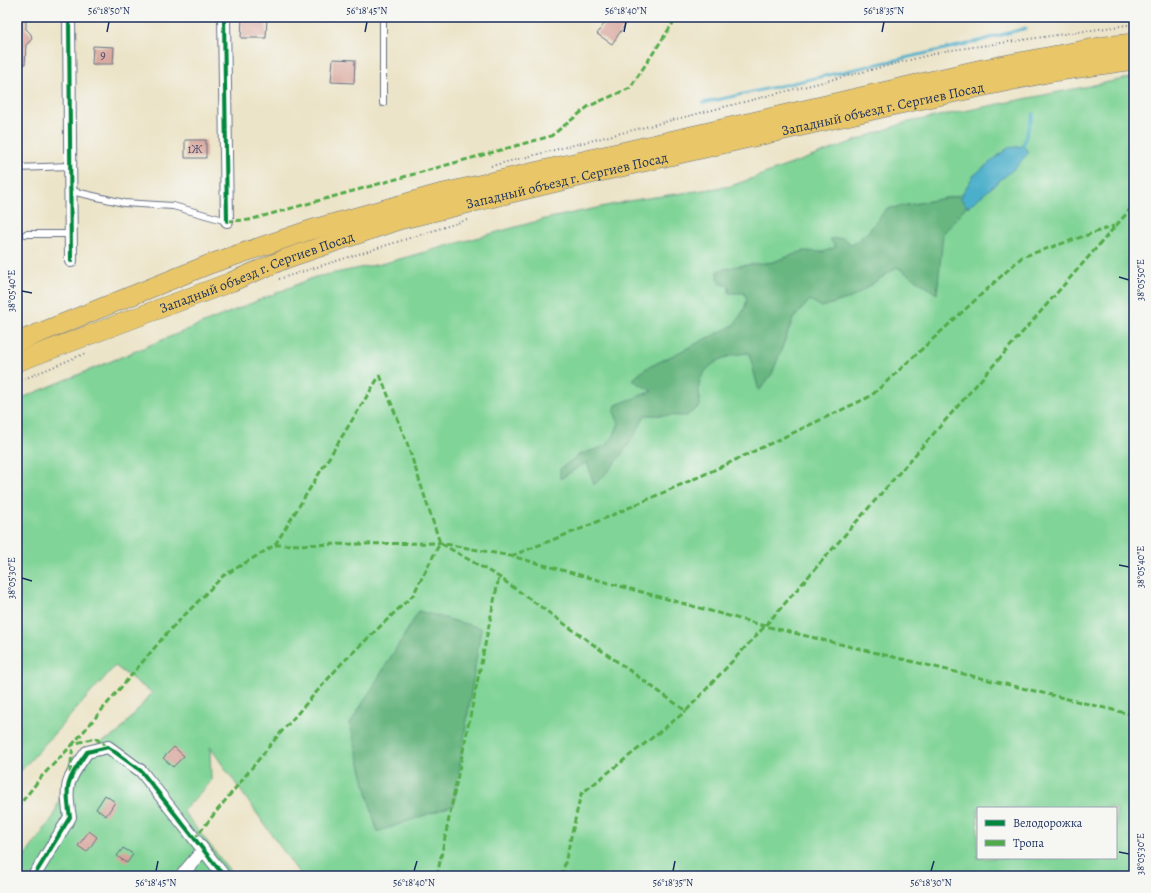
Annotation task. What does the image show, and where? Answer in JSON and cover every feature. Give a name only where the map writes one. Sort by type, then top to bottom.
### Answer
[{"type":"main road","name":"Западный объезд г. Сергиев Посад","points":[[17,342],[210,264],[310,230],[439,194],[982,69],[1105,46],[1134,43]]},
{"type":"main road","name":"Западный объезд г. Сергиев Посад","points":[[17,362],[231,282],[286,259],[399,220],[595,172],[899,105],[1052,72],[1134,60]]},
{"type":"street","points":[[69,17],[71,261]]},
{"type":"street","points":[[224,17],[227,222]]},
{"type":"street","points":[[34,876],[70,817],[66,795],[70,777],[87,752],[108,747],[141,771],[224,876]]},
{"type":"street","points":[[181,876],[203,850]]},
{"type":"lane","points":[[383,17],[383,103]]},
{"type":"lane","points":[[17,168],[70,166]]},
{"type":"lane","points":[[71,191],[124,203],[173,206],[227,222]]},
{"type":"lane","points":[[26,234],[71,234]]},
{"type":"path","points":[[278,279],[473,218]]},
{"type":"path","points":[[17,382],[90,352]]},
{"type":"green space","points":[[1134,77],[1134,876],[301,876],[210,747],[211,781],[183,811],[234,876],[17,876],[17,867],[54,816],[72,758],[117,734],[152,693],[115,666],[17,775],[17,400],[315,277],[385,263],[545,219],[634,200],[731,186],[904,123]]},
{"type":"green space","points":[[978,192],[943,234],[937,294],[897,267],[853,297],[822,307],[810,300],[793,319],[772,374],[759,391],[749,353],[735,355],[715,362],[701,378],[699,388],[700,406],[686,416],[645,415],[623,453],[594,485],[587,462],[560,479],[560,469],[579,455],[605,446],[613,437],[619,423],[614,412],[616,405],[652,391],[632,380],[645,369],[734,325],[744,310],[747,299],[744,293],[729,293],[729,286],[719,283],[717,271],[737,266],[773,262],[803,251],[823,252],[836,247],[830,239],[843,238],[852,245],[869,231],[886,209]]},
{"type":"green space","points":[[419,611],[481,628],[454,805],[377,832],[350,724]]},
{"type":"water","points":[[1023,146],[1029,152],[1016,167],[968,207],[960,198],[973,176],[1008,148]]},
{"type":"building","points":[[17,17],[26,17],[26,29],[31,34],[32,39],[26,45],[25,64],[17,64]]},
{"type":"building","points":[[242,17],[267,17],[266,38],[241,38]]},
{"type":"building","points":[[609,17],[614,17],[625,25],[612,44],[597,34]]},
{"type":"building","points":[[93,46],[114,47],[113,64],[92,64]]},
{"type":"building","points":[[333,59],[355,60],[354,83],[331,82]]},
{"type":"building","points":[[185,140],[206,140],[206,158],[185,158]]},
{"type":"building","points":[[174,747],[184,756],[173,767],[163,758]]},
{"type":"building","points":[[105,795],[115,802],[106,816],[96,809]]},
{"type":"building","points":[[89,831],[97,837],[87,852],[78,846]]},
{"type":"building","points":[[123,848],[133,854],[127,863],[117,856]]},
{"type":"waterway","points":[[703,103],[972,43],[1026,28]]},
{"type":"waterway","points":[[1023,146],[1033,114]]},
{"type":"marked path","points":[[227,221],[249,220],[551,136],[589,106],[630,88],[677,17]]},
{"type":"marked path","points":[[380,375],[407,443],[440,543],[499,577],[686,711],[765,626],[1134,205]]},
{"type":"marked path","points":[[511,556],[583,528],[712,471],[871,396],[1022,257],[1114,226]]},
{"type":"marked path","points":[[275,545],[380,375]]},
{"type":"marked path","points":[[70,773],[73,744],[167,633],[223,576],[275,545],[440,543],[511,556],[765,626],[1134,715]]},
{"type":"marked path","points":[[194,839],[276,738],[342,663],[413,595],[440,543]]},
{"type":"marked path","points":[[437,876],[499,577]]},
{"type":"marked path","points":[[562,876],[581,794],[686,711]]},
{"type":"marked path","points":[[17,808],[42,776],[73,744],[95,738],[108,747]]},
{"type":"cycle path","points":[[69,17],[71,261]]},
{"type":"cycle path","points":[[224,17],[227,221]]},
{"type":"cycle path","points":[[34,876],[70,817],[67,796],[69,782],[75,769],[87,752],[108,747],[141,771],[224,876]]}]
